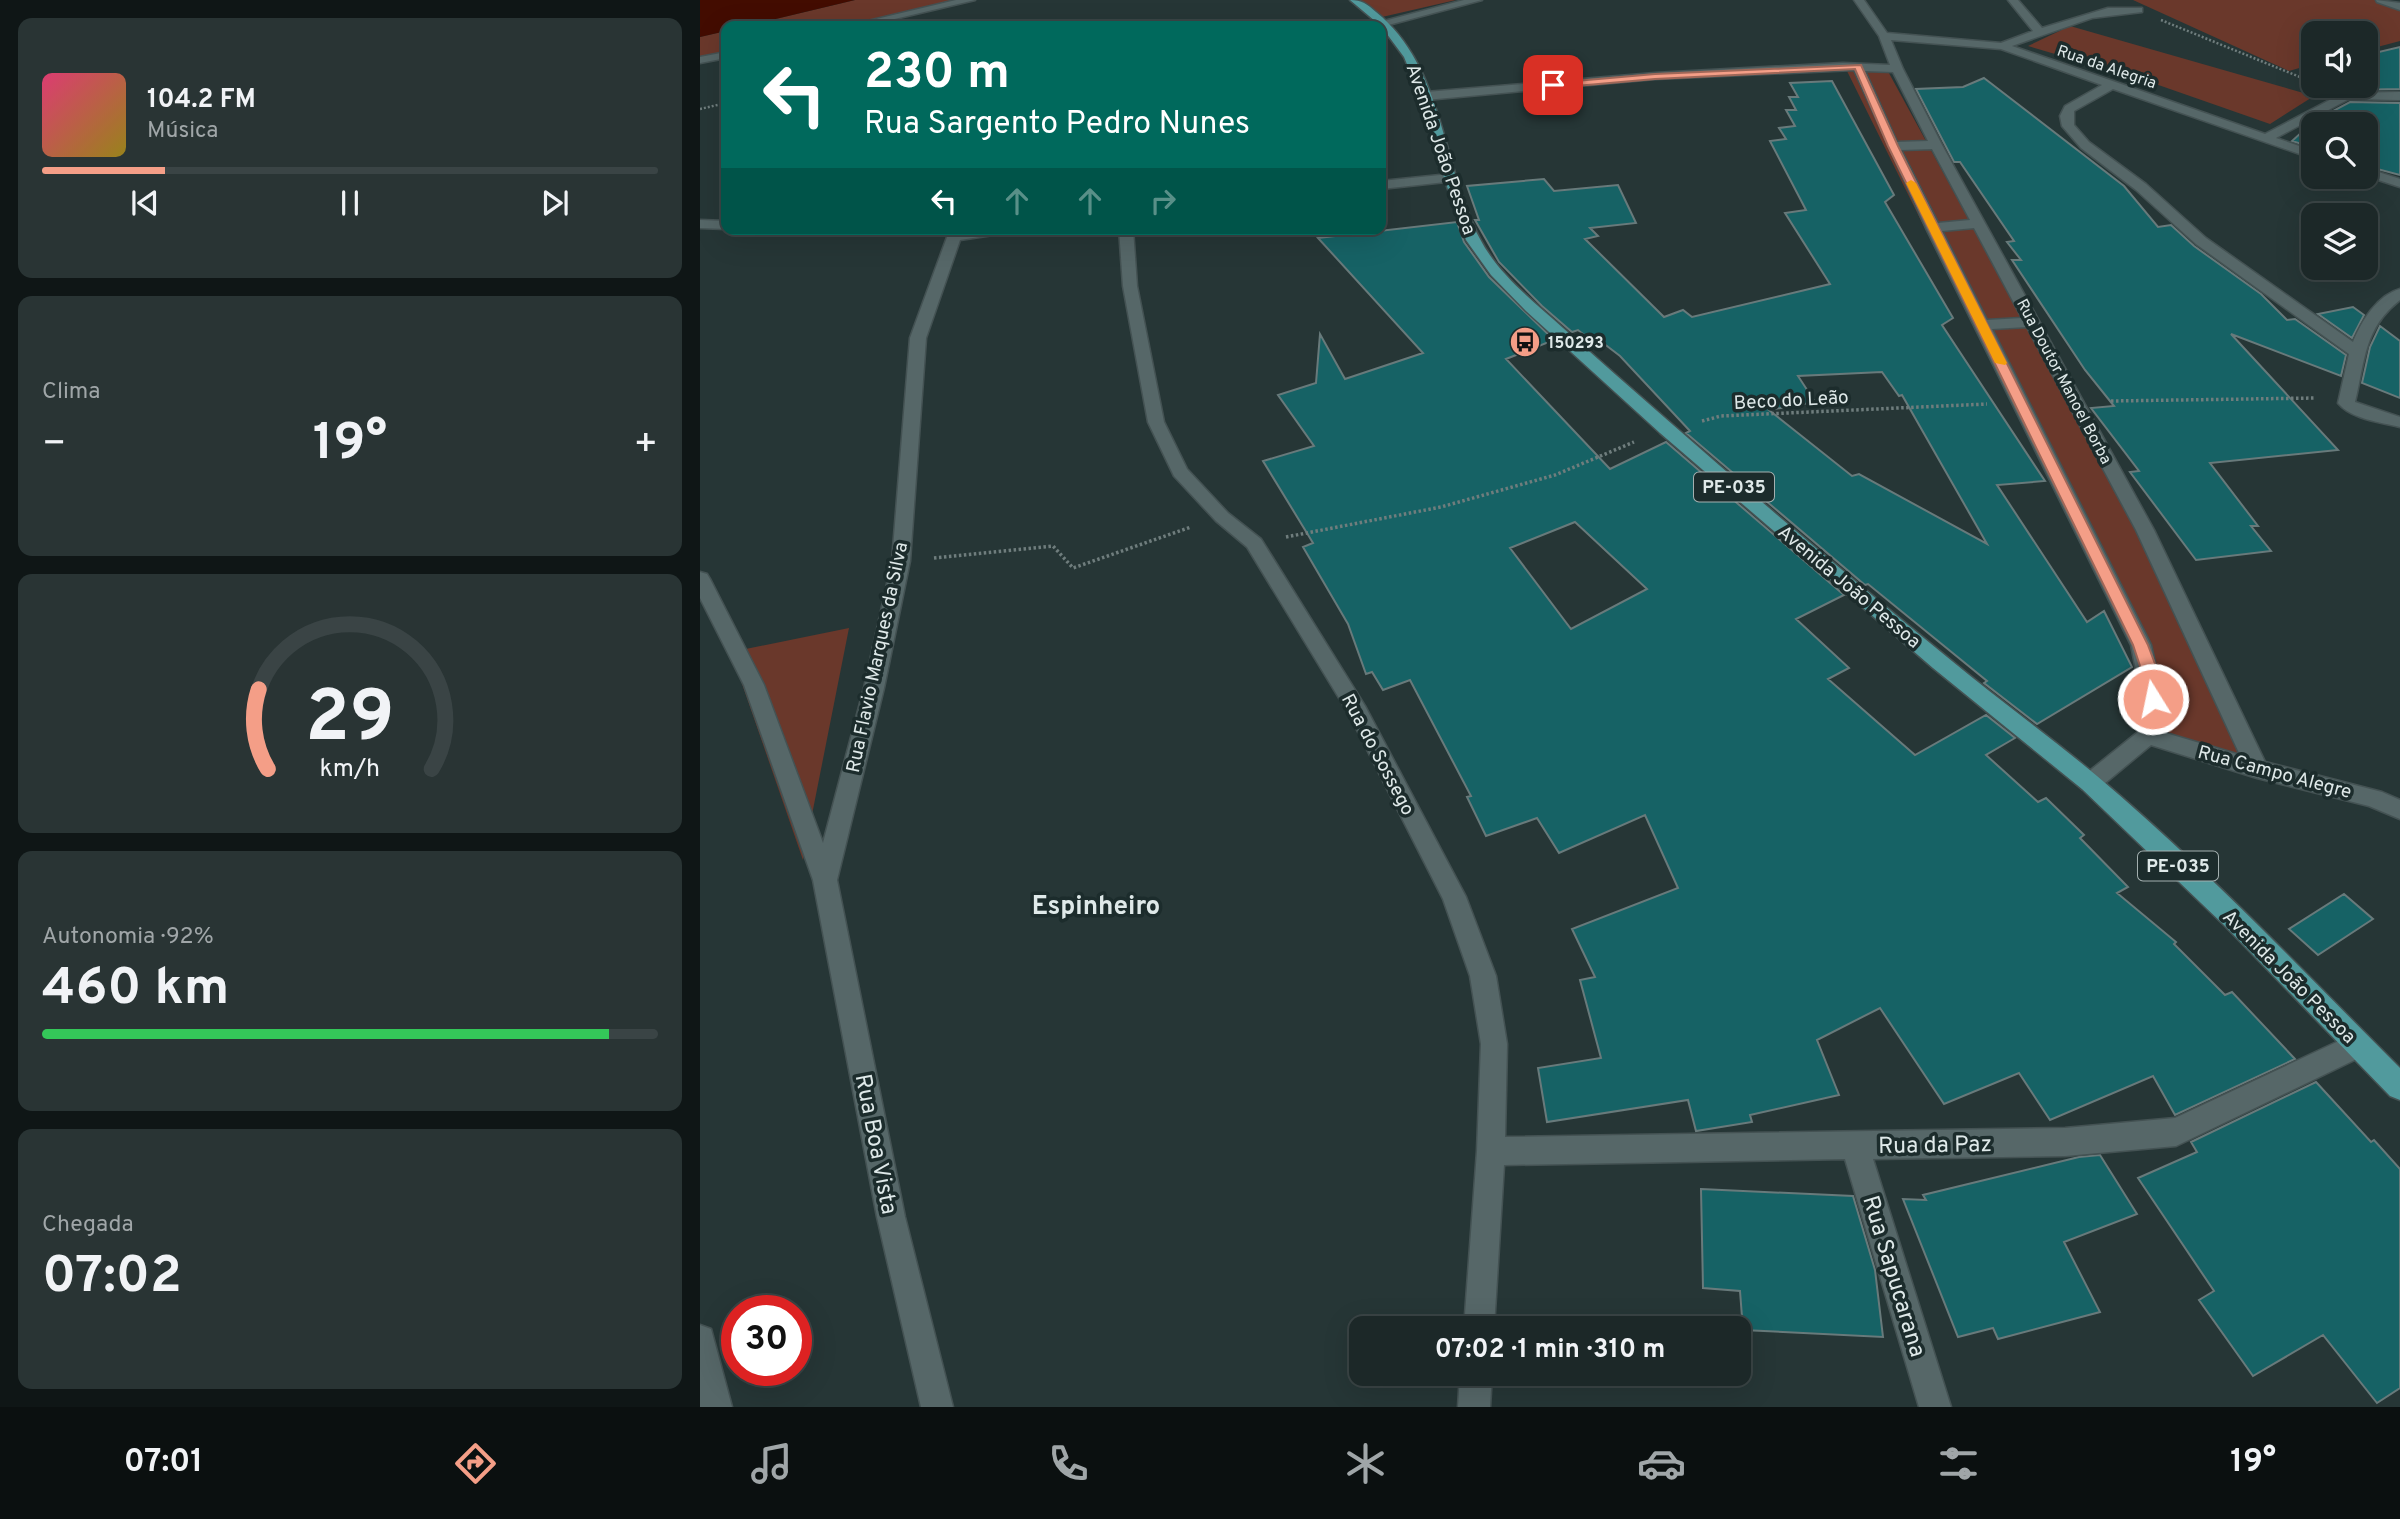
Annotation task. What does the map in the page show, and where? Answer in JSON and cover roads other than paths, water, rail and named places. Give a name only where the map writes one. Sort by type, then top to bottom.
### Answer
[{"type":"main road","name":"Avenida João Pessoa","points":[[1355,0],[1373,21]]},
{"type":"main road","name":"Avenida João Pessoa","points":[[1386,34],[1409,56],[1426,96],[1450,178],[1473,240],[1496,272],[1666,429],[1940,663],[2090,783],[2234,918],[2400,1087]]},
{"type":"street","points":[[883,21],[932,13],[970,0]]},
{"type":"street","points":[[1386,23],[1477,0]]},
{"type":"street","name":"Rua Doutor Manoel Borba","points":[[1859,0],[1884,36],[1897,69],[1936,145],[2145,530],[2257,769]]},
{"type":"street","points":[[2013,0],[2040,32]]},
{"type":"street","points":[[2381,0],[2400,7]]},
{"type":"street","points":[[2002,47],[2040,32],[2092,17],[2127,9],[2138,10]]},
{"type":"street","name":"Rua da Alegria","points":[[1884,36],[2002,47],[2301,151]]},
{"type":"street","points":[[700,60],[721,56]]},
{"type":"street","points":[[1426,96],[1655,76],[1858,67],[1897,69]]},
{"type":"street","points":[[1858,67],[1933,228],[2141,645],[2151,675],[2153,699],[2148,736],[2090,783]]},
{"type":"street","points":[[2109,86],[2069,109],[2066,116],[2068,126],[2085,145],[2140,187],[2201,241],[2355,351]]},
{"type":"street","points":[[2263,139],[2347,95],[2400,96]]},
{"type":"street","points":[[1893,146],[1936,145]]},
{"type":"street","points":[[2378,176],[2400,183]]},
{"type":"street","points":[[1386,184],[1450,178]]},
{"type":"street","points":[[1933,228],[1980,223]]},
{"type":"street","points":[[700,225],[721,225]]},
{"type":"street","name":"Rua Flavio Marques da Silva","points":[[825,880],[874,688],[901,561],[918,338],[956,235]]},
{"type":"street","name":"Rua do Sossego","points":[[1126,235],[1130,286],[1156,422],[1180,472],[1222,517],[1254,543],[1358,712],[1454,897],[1483,976],[1494,1044],[1491,1151],[1480,1316]]},
{"type":"street","points":[[2400,293],[2376,312],[2355,351],[2354,377],[2347,400],[2354,409],[2400,422]]},
{"type":"street","points":[[1982,325],[2034,322]]},
{"type":"street","name":"Rua Boa Vista","points":[[700,579],[708,617],[754,685],[825,880],[891,1217],[937,1407]]},
{"type":"street","name":"Rua Campo Alegre","points":[[2148,736],[2257,769],[2374,798],[2400,810]]},
{"type":"street","points":[[2374,798],[2400,794]]},
{"type":"street","name":"Rua da Paz","points":[[1491,1151],[2065,1142],[2176,1132],[2358,1045]]},
{"type":"street","name":"Rua Sapucarana","points":[[1855,1146],[1935,1407]]},
{"type":"street","points":[[700,1340],[716,1407]]},
{"type":"street","points":[[1474,1407],[1475,1386]]},
{"type":"place","name":"150293","points":[[1525,342]]},
{"type":"district","name":"Espinheiro","points":[[1096,905]]}]
